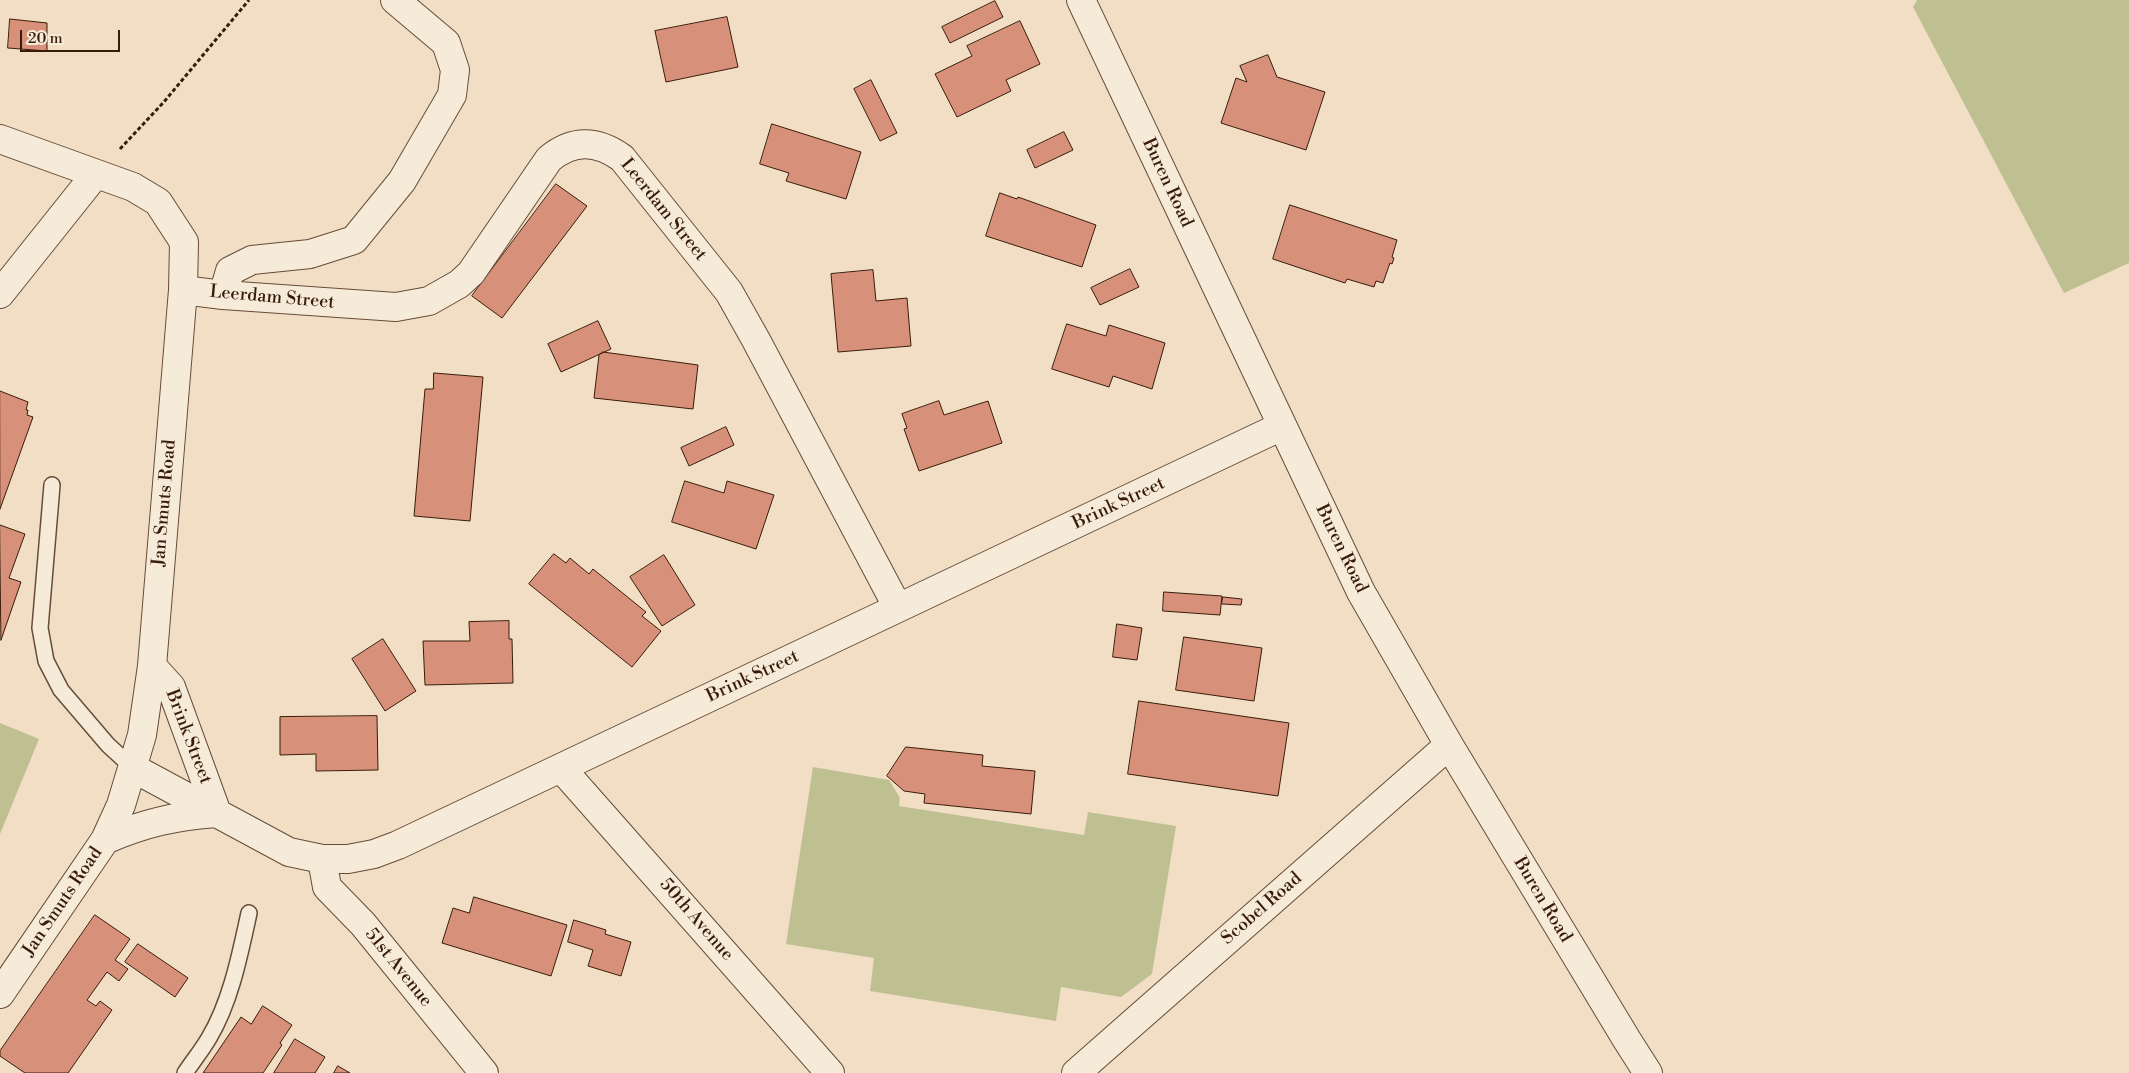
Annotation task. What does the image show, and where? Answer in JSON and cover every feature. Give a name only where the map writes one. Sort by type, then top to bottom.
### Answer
[{"type":"street","points":[[224,295],[230,271],[252,260],[310,254],[354,240],[402,181],[452,95],[455,70],[446,43],[395,0]]},
{"type":"street","name":"Buren Road","points":[[1081,0],[1362,592],[1449,745],[1616,1024],[1648,1073]]},
{"type":"street","name":"Jan Smuts Road","points":[[0,140],[133,187],[158,202],[184,242],[183,290],[152,666],[142,735],[133,768],[105,840],[0,994]]},
{"type":"street","name":"Leerdam Street","points":[[183,290],[379,307],[413,306],[429,301],[459,284],[472,273],[549,159],[559,150],[571,145],[584,143],[598,144],[622,158],[729,292],[898,608]]},
{"type":"street","points":[[0,294],[95,175]]},
{"type":"street","name":"Brink Street","points":[[133,768],[289,852],[322,859],[348,859],[374,854],[561,768],[1282,426]]},
{"type":"street","name":"Brink Street","points":[[152,666],[171,687],[217,813]]},
{"type":"street","name":"Scobel Road","points":[[1076,1073],[1449,745]]},
{"type":"street","name":"50th Avenue","points":[[561,768],[830,1073]]},
{"type":"street","points":[[105,840],[148,823],[182,816],[217,813]]},
{"type":"street","name":"51st Avenue","points":[[322,859],[327,887],[363,924],[484,1073]]},
{"type":"lane","points":[[52,485],[40,628],[46,661],[61,690],[108,745],[133,768]]},
{"type":"lane","points":[[185,1073],[210,1037],[220,1013],[241,951],[249,913]]},
{"type":"path","points":[[95,175],[163,103],[249,0]]},
{"type":"green space","points":[[1917,0],[2129,0],[2129,263],[2064,293],[1913,7]]},
{"type":"green space","points":[[0,723],[39,739],[0,834]]},
{"type":"green space","points":[[813,767],[889,780],[900,798],[899,806],[1084,835],[1088,812],[1176,826],[1152,974],[1121,997],[1061,987],[1056,1021],[870,991],[874,958],[786,944]]},
{"type":"building","points":[[995,1],[1003,17],[950,43],[942,27]]},
{"type":"building","points":[[727,17],[738,67],[666,82],[655,31]]},
{"type":"building","points":[[10,19],[47,23],[47,51],[8,48]]},
{"type":"building","points":[[1020,21],[1040,64],[1006,80],[1011,91],[957,117],[935,74],[972,56],[967,46]]},
{"type":"building","points":[[1268,55],[1277,77],[1325,92],[1306,150],[1221,123],[1236,78],[1247,82],[1240,66]]},
{"type":"building","points":[[871,80],[897,133],[880,141],[854,89]]},
{"type":"building","points":[[772,124],[861,152],[846,199],[786,181],[789,173],[760,164]]},
{"type":"building","points":[[1064,132],[1073,150],[1035,168],[1027,150]]},
{"type":"building","points":[[556,184],[587,206],[502,318],[472,296]]},
{"type":"building","points":[[1000,193],[1017,199],[1018,197],[1096,225],[1082,267],[986,236]]},
{"type":"building","points":[[1290,205],[1397,240],[1392,257],[1394,258],[1392,264],[1390,263],[1383,283],[1376,281],[1374,287],[1347,279],[1345,283],[1273,259]]},
{"type":"building","points":[[1130,269],[1139,287],[1100,305],[1091,288]]},
{"type":"building","points":[[873,270],[876,301],[907,298],[911,346],[838,352],[831,274]]},
{"type":"building","points":[[598,321],[611,349],[561,372],[548,344]]},
{"type":"building","points":[[1067,324],[1106,336],[1109,325],[1165,343],[1152,389],[1113,376],[1109,387],[1052,369]]},
{"type":"building","points":[[603,352],[698,365],[693,409],[594,398],[599,355]]},
{"type":"building","points":[[434,373],[483,377],[470,521],[414,516],[425,389],[433,389]]},
{"type":"building","points":[[0,391],[28,402],[27,415],[33,417],[0,509]]},
{"type":"building","points":[[939,401],[944,415],[988,401],[1002,443],[919,471],[904,429],[907,428],[902,414]]},
{"type":"building","points":[[726,427],[734,445],[689,466],[681,448]]},
{"type":"building","points":[[685,481],[724,493],[727,481],[774,495],[756,549],[672,522]]},
{"type":"building","points":[[0,525],[25,534],[9,578],[21,582],[1,640]]},
{"type":"building","points":[[554,554],[566,563],[570,558],[589,574],[593,569],[646,612],[642,616],[661,631],[632,667],[529,584]]},
{"type":"building","points":[[664,555],[695,605],[662,626],[630,577]]},
{"type":"building","points":[[1164,592],[1222,596],[1220,615],[1163,611]]},
{"type":"building","points":[[1223,597],[1242,599],[1241,605],[1222,604]]},
{"type":"building","points":[[509,621],[509,639],[512,639],[513,683],[425,685],[423,641],[470,641],[469,622]]},
{"type":"building","points":[[1117,624],[1142,628],[1137,660],[1113,657]]},
{"type":"building","points":[[1184,637],[1262,648],[1254,701],[1176,690]]},
{"type":"building","points":[[383,639],[416,691],[385,711],[352,659]]},
{"type":"building","points":[[1139,701],[1289,723],[1278,796],[1128,774]]},
{"type":"building","points":[[377,716],[378,770],[316,771],[316,754],[280,755],[280,717]]},
{"type":"building","points":[[906,747],[983,755],[982,766],[1035,771],[1031,814],[924,803],[925,794],[904,791],[887,776]]},
{"type":"building","points":[[474,897],[567,925],[551,976],[442,943],[453,908],[469,913]]},
{"type":"building","points":[[95,915],[130,939],[115,960],[128,969],[119,981],[107,972],[87,1000],[96,1006],[100,1001],[112,1010],[68,1073],[25,1073],[0,1056],[0,1051]]},
{"type":"building","points":[[574,920],[606,930],[605,934],[631,942],[621,976],[588,966],[593,950],[568,942]]},
{"type":"building","points":[[138,944],[188,978],[175,997],[125,962]]},
{"type":"building","points":[[263,1006],[292,1025],[280,1043],[282,1045],[263,1073],[203,1073],[241,1017],[251,1024]]},
{"type":"building","points":[[295,1039],[325,1057],[315,1073],[274,1073]]},
{"type":"building","points":[[338,1066],[350,1073],[334,1073]]}]
